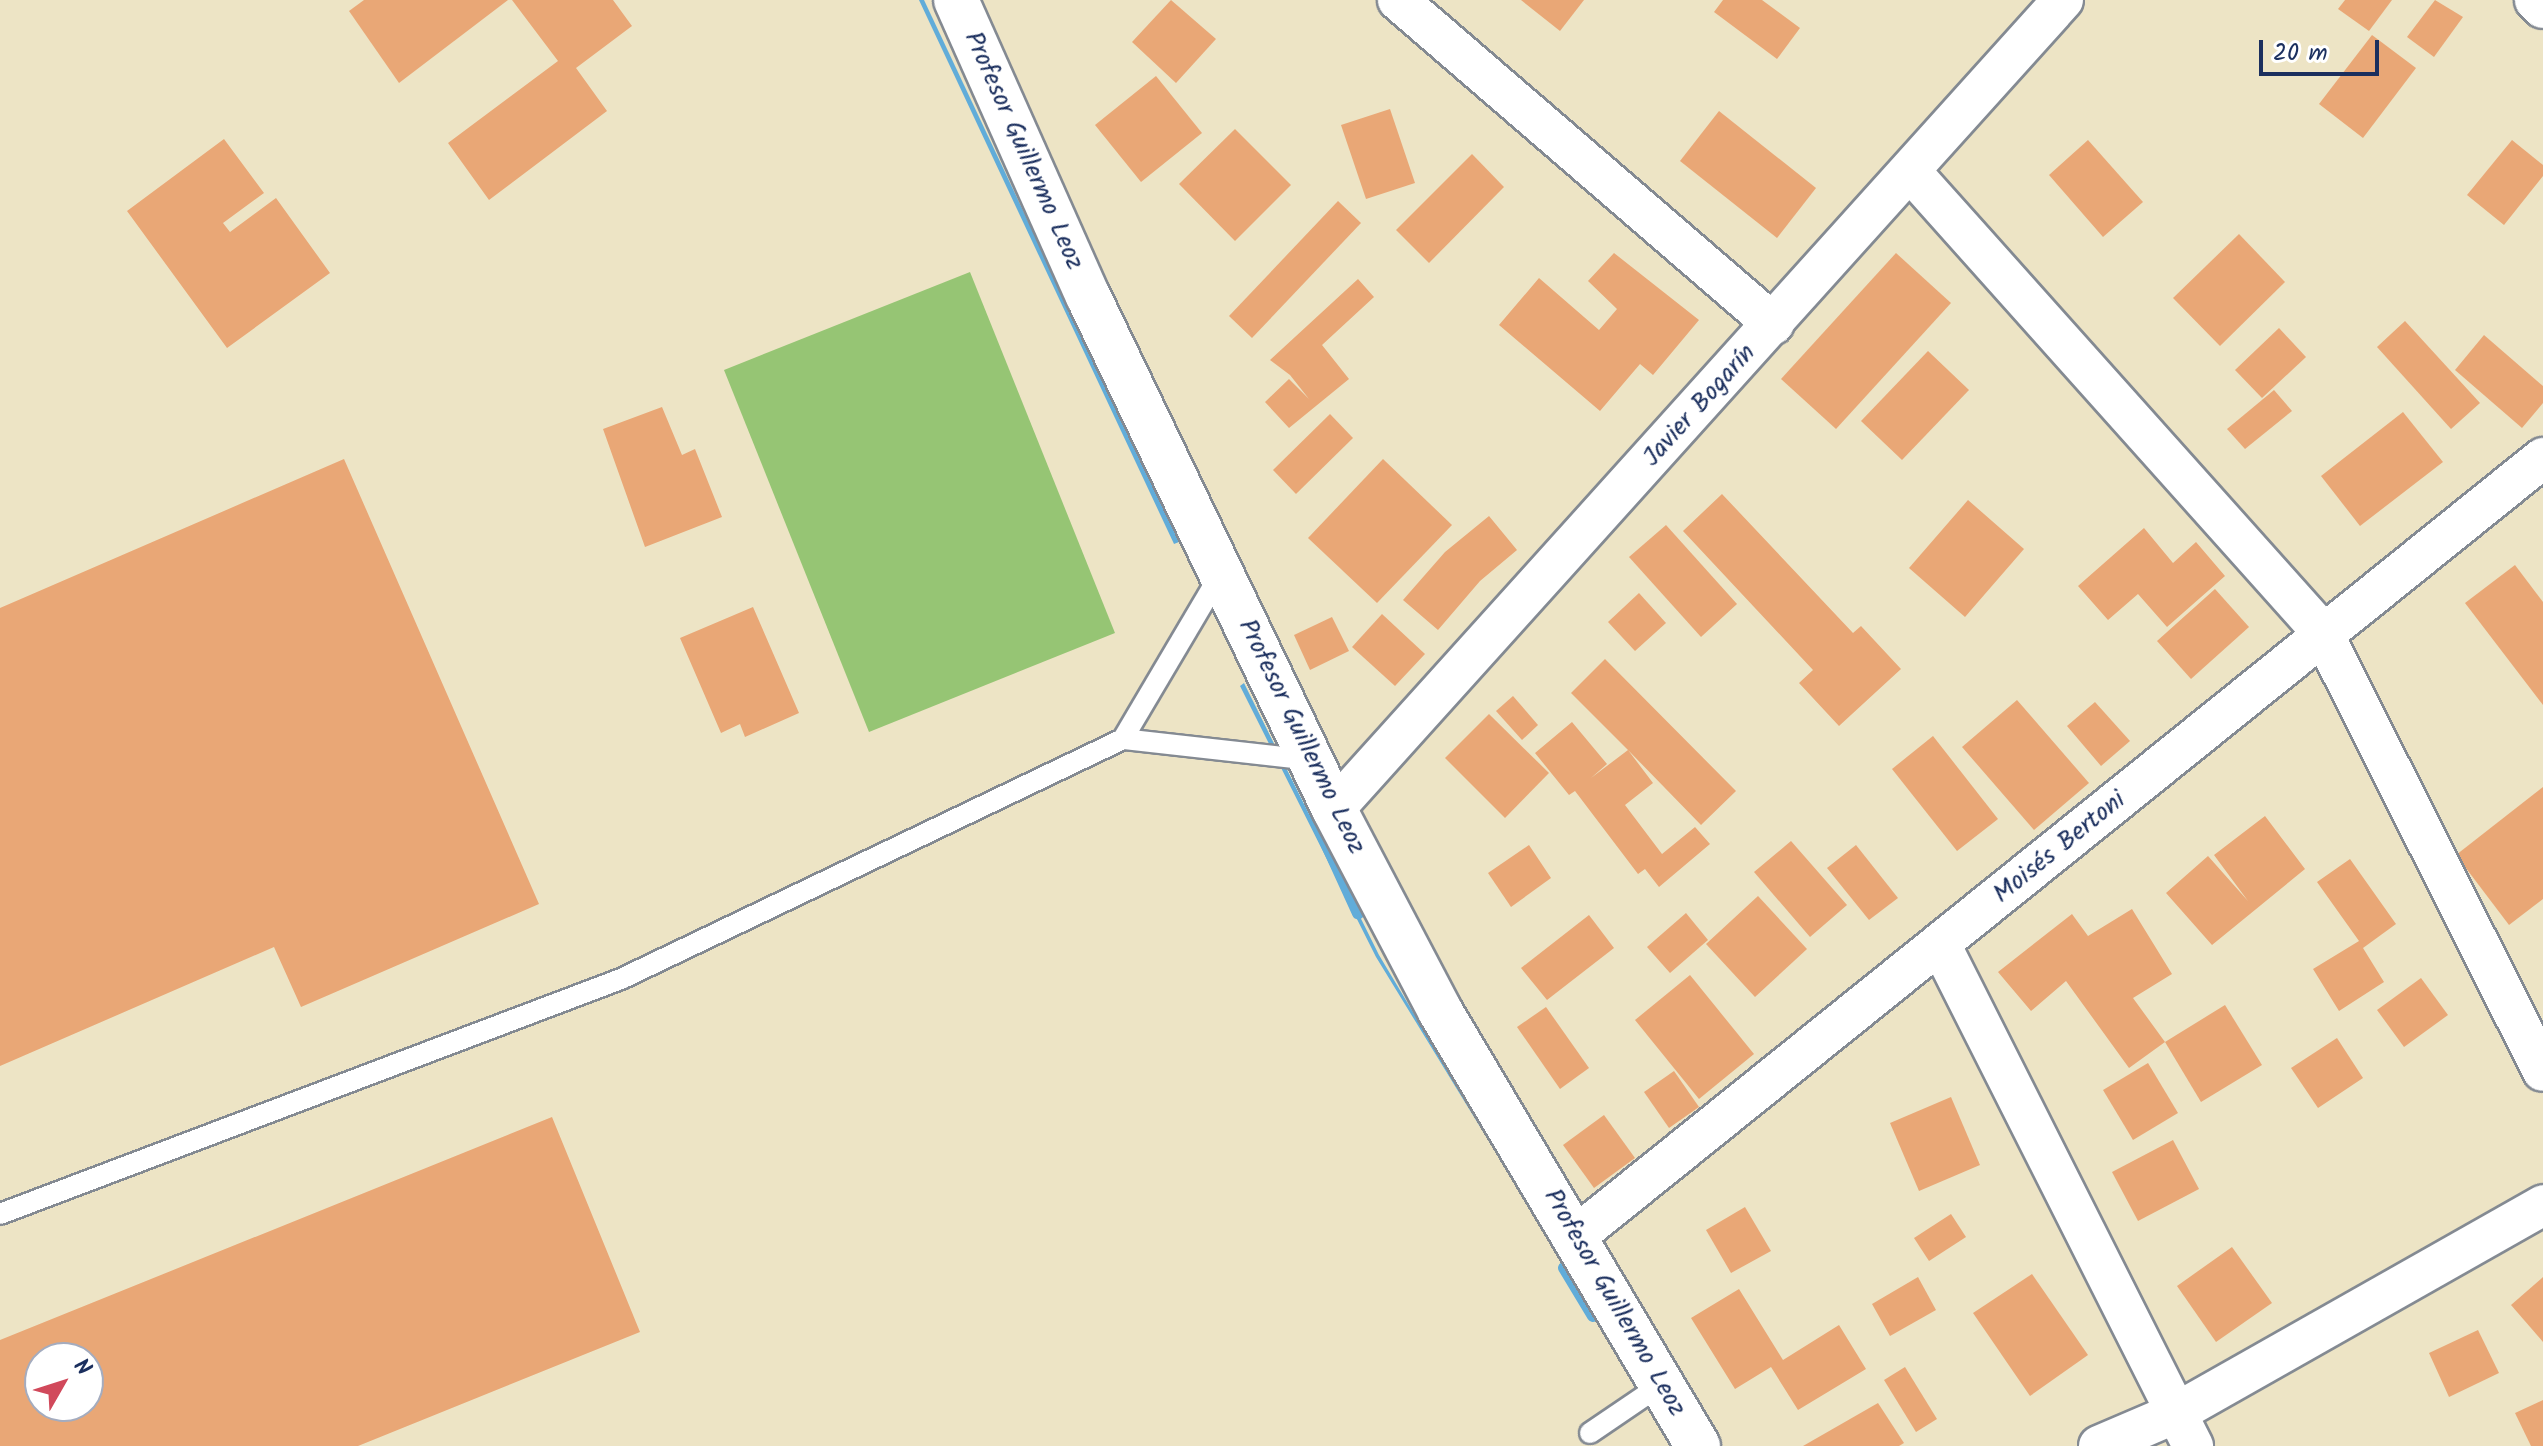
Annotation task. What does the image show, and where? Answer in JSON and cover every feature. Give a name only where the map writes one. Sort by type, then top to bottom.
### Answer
[{"type":"street","name":"Profesor Guillermo Leoz","points":[[956,0],[1088,296],[1334,809],[1440,1011],[1698,1446]]},
{"type":"street","points":[[1398,0],[1774,324]]},
{"type":"street","points":[[2535,0],[2543,8]]},
{"type":"street","name":"Javier Bogarín","points":[[1334,809],[1774,324],[2060,1]]},
{"type":"street","points":[[1910,171],[2322,632],[2543,1071]]},
{"type":"street","name":"Moisés Bertoni","points":[[1576,1236],[1941,946],[2322,632],[2543,458]]},
{"type":"street","points":[[1941,946],[2184,1430]]},
{"type":"street","points":[[2099,1446],[2184,1430],[2543,1205]]},
{"type":"lane","points":[[1123,739],[1221,573]]},
{"type":"lane","points":[[0,1214],[621,979],[1123,739],[1311,760]]},
{"type":"lane","points":[[1590,1433],[1662,1384]]},
{"type":"green space","points":[[970,272],[1115,633],[869,732],[724,370]]},
{"type":"water","points":[[919,0],[924,0],[1179,542],[1174,544]]},
{"type":"water","points":[[1244,683],[1379,955],[1534,1215],[1376,957],[1240,686]]},
{"type":"building","points":[[364,0],[508,0],[399,83],[349,11]]},
{"type":"building","points":[[512,0],[613,0],[632,26],[576,68],[607,111],[489,200],[448,143],[558,61]]},
{"type":"building","points":[[1171,0],[1216,39],[1176,83],[1132,42]]},
{"type":"building","points":[[1521,0],[1584,0],[1560,31]]},
{"type":"building","points":[[1723,0],[1762,0],[1800,28],[1777,59],[1714,12]]},
{"type":"building","points":[[2345,0],[2392,0],[2369,31],[2338,9]]},
{"type":"building","points":[[2435,0],[2463,17],[2434,57],[2407,37]]},
{"type":"building","points":[[2372,35],[2416,68],[2363,138],[2319,104]]},
{"type":"building","points":[[1156,76],[1202,133],[1141,182],[1095,125]]},
{"type":"building","points":[[1390,109],[1415,183],[1366,199],[1341,125]]},
{"type":"building","points":[[1719,111],[1816,188],[1777,238],[1680,161]]},
{"type":"building","points":[[1235,129],[1291,185],[1235,241],[1179,184]]},
{"type":"building","points":[[224,139],[264,193],[223,223],[230,232],[276,198],[330,273],[227,348],[127,211]]},
{"type":"building","points":[[2088,140],[2143,202],[2103,237],[2049,175]]},
{"type":"building","points":[[2512,140],[2543,165],[2543,176],[2504,225],[2467,195]]},
{"type":"building","points":[[1472,154],[1504,187],[1429,263],[1396,230]]},
{"type":"building","points":[[1338,201],[1361,223],[1252,338],[1229,316]]},
{"type":"building","points":[[2239,234],[2285,282],[2220,346],[2173,298]]},
{"type":"building","points":[[1614,253],[1699,320],[1653,375],[1640,364],[1600,411],[1499,325],[1539,278],[1599,330],[1617,309],[1588,281]]},
{"type":"building","points":[[1896,253],[1951,303],[1836,429],[1781,379]]},
{"type":"building","points":[[1358,279],[1374,297],[1322,345],[1349,379],[1289,428],[1265,402],[1289,379],[1309,399],[1290,375],[1270,360]]},
{"type":"building","points":[[2405,321],[2480,403],[2451,429],[2377,347]]},
{"type":"building","points":[[2279,328],[2306,357],[2262,398],[2235,370]]},
{"type":"building","points":[[2484,335],[2543,386],[2543,403],[2522,428],[2455,370]]},
{"type":"building","points":[[1928,351],[1969,390],[1902,460],[1861,421]]},
{"type":"building","points":[[2274,390],[2292,411],[2245,449],[2227,429]]},
{"type":"building","points":[[662,407],[682,455],[695,449],[722,517],[645,547],[603,429]]},
{"type":"building","points":[[2403,412],[2443,462],[2360,526],[2321,476]]},
{"type":"building","points":[[1330,414],[1353,438],[1296,494],[1273,470]]},
{"type":"building","points":[[344,459],[539,904],[301,1007],[274,947],[0,1066],[0,608]]},
{"type":"building","points":[[1383,459],[1452,525],[1377,603],[1308,538]]},
{"type":"building","points":[[1722,494],[1853,633],[1861,626],[1901,669],[1839,726],[1799,683],[1813,670],[1683,531]]},
{"type":"building","points":[[1968,500],[2024,549],[1965,617],[1909,568]]},
{"type":"building","points":[[1489,516],[1517,550],[1480,581],[1438,630],[1403,600],[1445,552]]},
{"type":"building","points":[[1666,525],[1737,604],[1701,637],[1629,557]]},
{"type":"building","points":[[2144,528],[2173,563],[2196,542],[2225,576],[2167,627],[2138,594],[2108,620],[2078,586]]},
{"type":"building","points":[[2515,565],[2543,602],[2543,705],[2465,603]]},
{"type":"building","points":[[2215,589],[2249,627],[2191,679],[2157,641]]},
{"type":"building","points":[[1639,593],[1666,623],[1635,651],[1608,622]]},
{"type":"building","points":[[753,607],[799,713],[745,737],[740,724],[721,733],[680,638]]},
{"type":"building","points":[[1382,614],[1425,654],[1395,686],[1352,647]]},
{"type":"building","points":[[1332,617],[1349,651],[1310,670],[1294,635]]},
{"type":"building","points":[[1605,659],[1736,791],[1701,825],[1571,693]]},
{"type":"building","points":[[1513,696],[1538,725],[1522,740],[1496,711]]},
{"type":"building","points":[[2017,700],[2089,783],[2034,830],[1962,747]]},
{"type":"building","points":[[2095,702],[2130,741],[2101,766],[2067,726]]},
{"type":"building","points":[[1489,714],[1549,773],[1505,818],[1445,758]]},
{"type":"building","points":[[1572,722],[1607,764],[1591,778],[1628,750],[1653,783],[1625,805],[1662,854],[1695,827],[1710,844],[1659,887],[1645,869],[1638,874],[1575,791],[1569,795],[1535,753]]},
{"type":"building","points":[[1933,736],[1998,819],[1957,851],[1892,769]]},
{"type":"building","points":[[2543,787],[2543,899],[2509,925],[2456,855]]},
{"type":"building","points":[[2265,816],[2305,869],[2212,945],[2166,893],[2208,856],[2248,901],[2214,855]]},
{"type":"building","points":[[1791,841],[1847,905],[1810,937],[1754,872]]},
{"type":"building","points":[[1529,845],[1551,878],[1511,907],[1488,873]]},
{"type":"building","points":[[1856,845],[1898,898],[1869,920],[1827,868]]},
{"type":"building","points":[[2350,859],[2396,924],[2363,948],[2384,982],[2339,1011],[2313,969],[2359,941],[2317,882]]},
{"type":"building","points":[[1758,896],[1807,949],[1755,997],[1706,944]]},
{"type":"building","points":[[2132,909],[2172,974],[2133,998],[2165,1042],[2129,1068],[2066,981],[2031,1011],[1998,972],[2072,914],[2088,936]]},
{"type":"building","points":[[1686,913],[1708,940],[1670,973],[1647,947]]},
{"type":"building","points":[[1589,915],[1614,948],[1547,1000],[1521,968]]},
{"type":"building","points":[[1690,975],[1754,1054],[1699,1099],[1635,1020]]},
{"type":"building","points":[[2421,978],[2448,1015],[2404,1047],[2377,1010]]},
{"type":"building","points":[[2225,1005],[2262,1065],[2201,1102],[2165,1042]]},
{"type":"building","points":[[1546,1007],[1589,1068],[1560,1089],[1517,1027]]},
{"type":"building","points":[[2337,1038],[2363,1078],[2318,1108],[2291,1068]]},
{"type":"building","points":[[2148,1063],[2178,1113],[2133,1140],[2103,1090]]},
{"type":"building","points":[[1674,1071],[1699,1107],[1669,1128],[1644,1092]]},
{"type":"building","points":[[1951,1097],[1980,1165],[1919,1191],[1890,1123]]},
{"type":"building","points":[[1604,1115],[1635,1158],[1594,1188],[1563,1145]]},
{"type":"building","points":[[552,1117],[640,1332],[358,1446],[0,1446],[0,1340]]},
{"type":"building","points":[[2173,1140],[2199,1189],[2138,1221],[2112,1172]]},
{"type":"building","points":[[1745,1207],[1771,1251],[1731,1273],[1706,1230]]},
{"type":"building","points":[[1951,1214],[1966,1237],[1929,1261],[1914,1238]]},
{"type":"building","points":[[2232,1247],[2272,1303],[2216,1342],[2177,1286]]},
{"type":"building","points":[[2032,1274],[2088,1355],[2030,1396],[1973,1313]]},
{"type":"building","points":[[1918,1277],[1936,1310],[1890,1336],[1872,1304]]},
{"type":"building","points":[[2543,1277],[2543,1342],[2511,1305]]},
{"type":"building","points":[[1739,1289],[1783,1360],[1839,1325],[1866,1369],[1798,1410],[1771,1367],[1735,1389],[1691,1318]]},
{"type":"building","points":[[2478,1330],[2499,1373],[2449,1397],[2429,1353]]},
{"type":"building","points":[[1905,1367],[1937,1419],[1916,1432],[1884,1380]]},
{"type":"building","points":[[2543,1400],[2543,1446],[2531,1446],[2515,1413]]},
{"type":"building","points":[[1878,1403],[1904,1443],[1899,1446],[1803,1446]]},
{"type":"waterway","points":[[1314,817],[1358,913]]},
{"type":"waterway","points":[[1564,1268],[1593,1316]]}]
